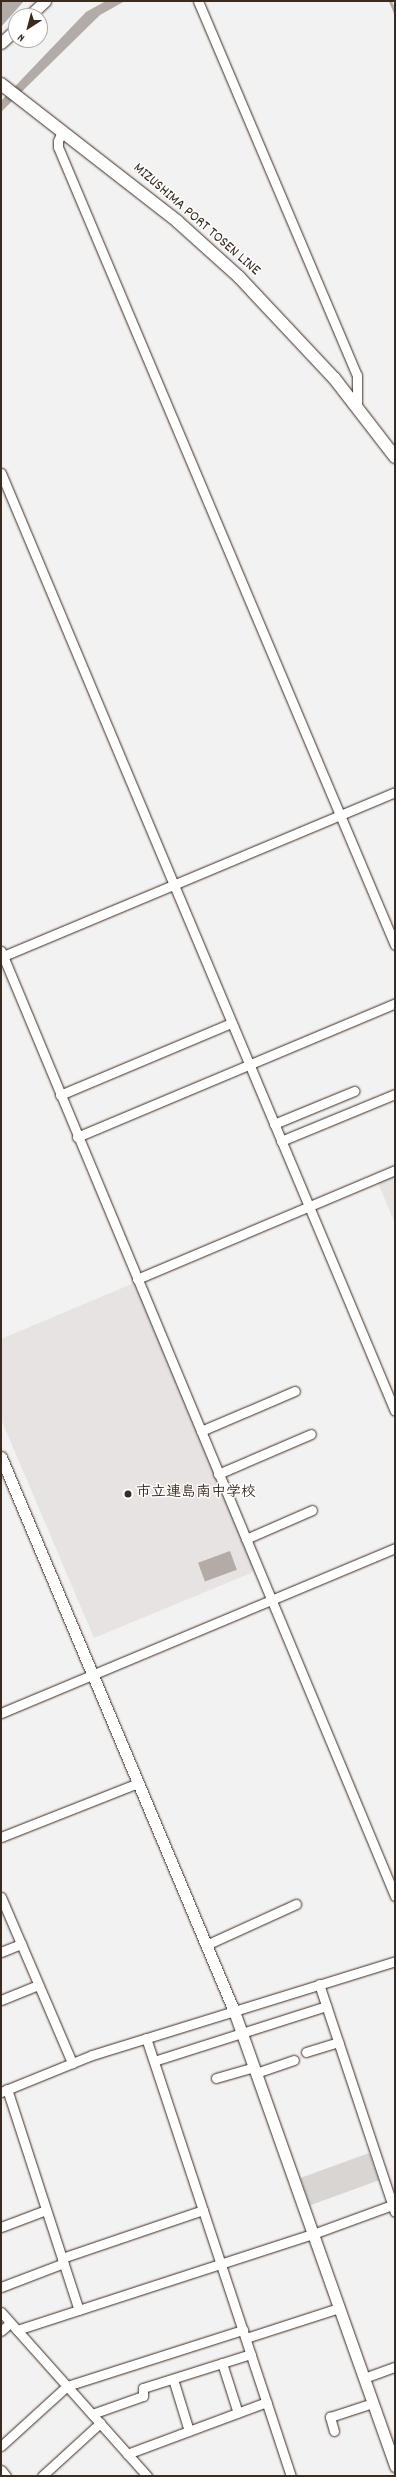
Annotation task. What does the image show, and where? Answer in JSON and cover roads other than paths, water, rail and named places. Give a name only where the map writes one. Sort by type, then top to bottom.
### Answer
[{"type":"main road","name":"MIZUSHIMA PORT TOSEN LINE","points":[[9,91],[178,222],[239,276],[302,341],[357,405],[395,457]]},
{"type":"street","points":[[38,8],[45,1]]},
{"type":"street","points":[[198,1],[357,375],[357,405]]},
{"type":"street","points":[[62,131],[58,141],[58,147],[395,945]]},
{"type":"street","points":[[1,472],[395,1411]]},
{"type":"street","points":[[395,792],[2,955],[395,1896]]},
{"type":"street","points":[[77,1137],[250,1066],[395,1003]]},
{"type":"street","points":[[60,1095],[231,1023]]},
{"type":"street","points":[[274,1124],[354,1092]]},
{"type":"street","points":[[282,1142],[395,1094]]},
{"type":"street","points":[[137,1279],[395,1170]]},
{"type":"street","points":[[201,1431],[295,1391]]},
{"type":"street","points":[[218,1474],[311,1434]]},
{"type":"street","points":[[1,1457],[234,2010],[395,2466]]},
{"type":"street","points":[[246,1539],[312,1510]]},
{"type":"street","points":[[1,1712],[395,1548]]},
{"type":"street","points":[[1,1837],[138,1783]]},
{"type":"street","points":[[1,1897],[72,2064]]},
{"type":"street","points":[[206,1945],[296,1904]]},
{"type":"street","points":[[1,1952],[21,1944]]},
{"type":"street","points":[[79,2310],[4,2091],[72,2064],[146,2038],[395,1961]]},
{"type":"street","points":[[17,2330],[394,2207],[319,1984]]},
{"type":"street","points":[[1,2000],[38,1985]]},
{"type":"street","points":[[154,2061],[326,2006]]},
{"type":"street","points":[[146,2038],[291,2476]]},
{"type":"street","points":[[306,2052],[338,2042]]},
{"type":"street","points":[[216,2078],[294,2060]]},
{"type":"street","points":[[1,2227],[46,2210]]},
{"type":"street","points":[[1,2287],[63,2260],[203,2210]]},
{"type":"street","points":[[1,2446],[67,2386],[339,2308]]},
{"type":"street","points":[[1,2312],[147,2476]]},
{"type":"street","points":[[1,2331],[10,2323]]},
{"type":"street","points":[[92,2414],[143,2396],[143,2388],[251,2354]]},
{"type":"street","points":[[222,2363],[238,2413]]},
{"type":"street","points":[[364,2378],[395,2367]]},
{"type":"street","points":[[173,2379],[189,2431]]},
{"type":"street","points":[[127,2454],[267,2402]]},
{"type":"street","points":[[334,2431],[330,2417],[373,2403]]},
{"type":"street","points":[[42,2476],[100,2423]]},
{"type":"street","points":[[1,2470],[6,2476]]},
{"type":"waterway","points":[[390,1],[395,13]]},
{"type":"place","name":"市立連島南中学校","points":[[128,1494]]}]
